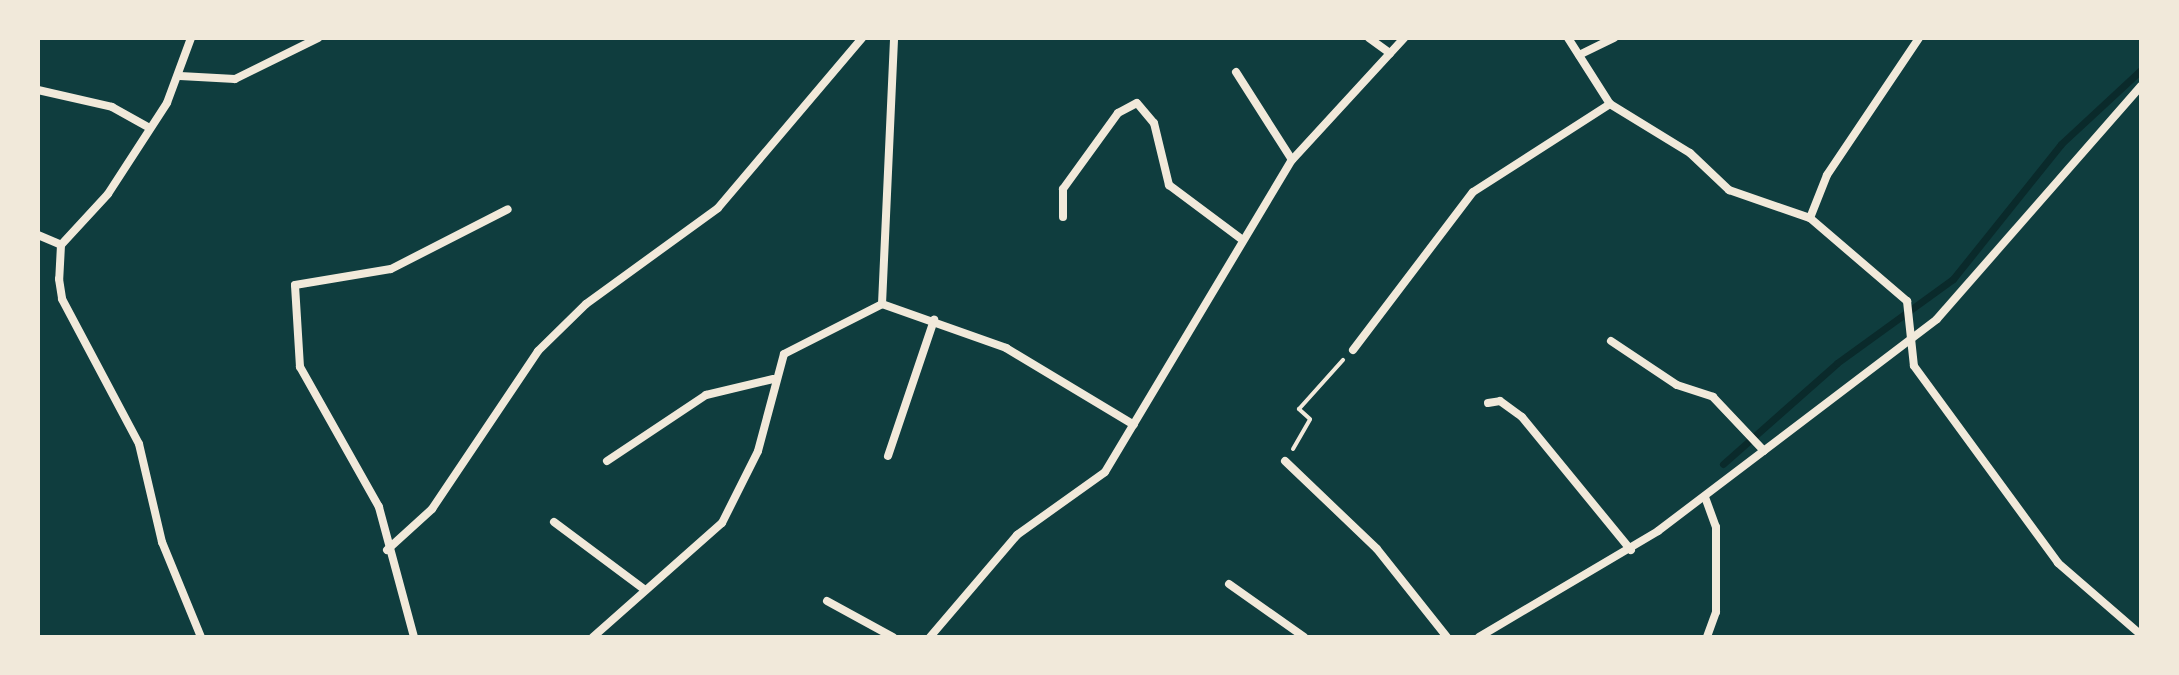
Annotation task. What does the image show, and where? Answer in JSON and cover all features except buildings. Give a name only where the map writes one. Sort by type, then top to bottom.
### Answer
[{"type":"street","points":[[191,38],[180,76],[146,126],[108,194],[61,245],[62,299],[139,444],[162,542],[201,637]]},
{"type":"street","points":[[180,76],[235,79],[318,38]]},
{"type":"street","points":[[387,550],[432,509],[538,351],[586,304],[718,208],[862,38]]},
{"type":"street","points":[[882,304],[894,38]]},
{"type":"street","points":[[1369,38],[1390,53]]},
{"type":"street","points":[[930,637],[959,594],[1017,535],[1105,472],[1240,238],[1292,160],[1404,38]]},
{"type":"street","points":[[1568,38],[1610,104],[1690,153],[1729,190],[1810,218],[1907,301],[1914,366],[2058,563],[2141,635]]},
{"type":"street","points":[[1579,55],[1614,38]]},
{"type":"street","points":[[1810,218],[1827,175],[1919,38]]},
{"type":"street","points":[[1236,72],[1292,160]]},
{"type":"street","points":[[1479,637],[1631,550],[1764,451],[1832,393],[1937,319],[2099,125],[2141,86]]},
{"type":"street","points":[[38,90],[112,107],[146,126]]},
{"type":"street","points":[[1063,217],[1063,189],[1118,113],[1137,103],[1154,123],[1169,185],[1240,238]]},
{"type":"street","points":[[1353,350],[1473,192],[1610,104]]},
{"type":"street","points":[[414,637],[387,550],[379,507],[300,367],[295,285],[391,269],[508,209]]},
{"type":"street","points":[[38,235],[61,245]]},
{"type":"street","points":[[593,637],[722,523],[758,451],[773,379],[784,354],[882,304],[1006,348],[1134,425]]},
{"type":"street","points":[[888,456],[934,320]]},
{"type":"street","points":[[1611,341],[1677,385],[1713,397],[1764,451]]},
{"type":"street","points":[[607,461],[706,395],[773,379]]},
{"type":"street","points":[[1488,403],[1500,401],[1522,417],[1631,550]]},
{"type":"street","points":[[1285,461],[1369,540],[1447,637]]},
{"type":"street","points":[[1705,497],[1716,527],[1716,612],[1707,637]]},
{"type":"street","points":[[554,522],[644,589]]},
{"type":"street","points":[[1229,584],[1304,637]]},
{"type":"street","points":[[827,601],[893,637]]},
{"type":"path","points":[[1285,461],[1310,419],[1299,409],[1306,397],[1353,350]]},
{"type":"waterway","points":[[1723,464],[1837,363],[1953,279],[2061,144],[2141,70]]}]
